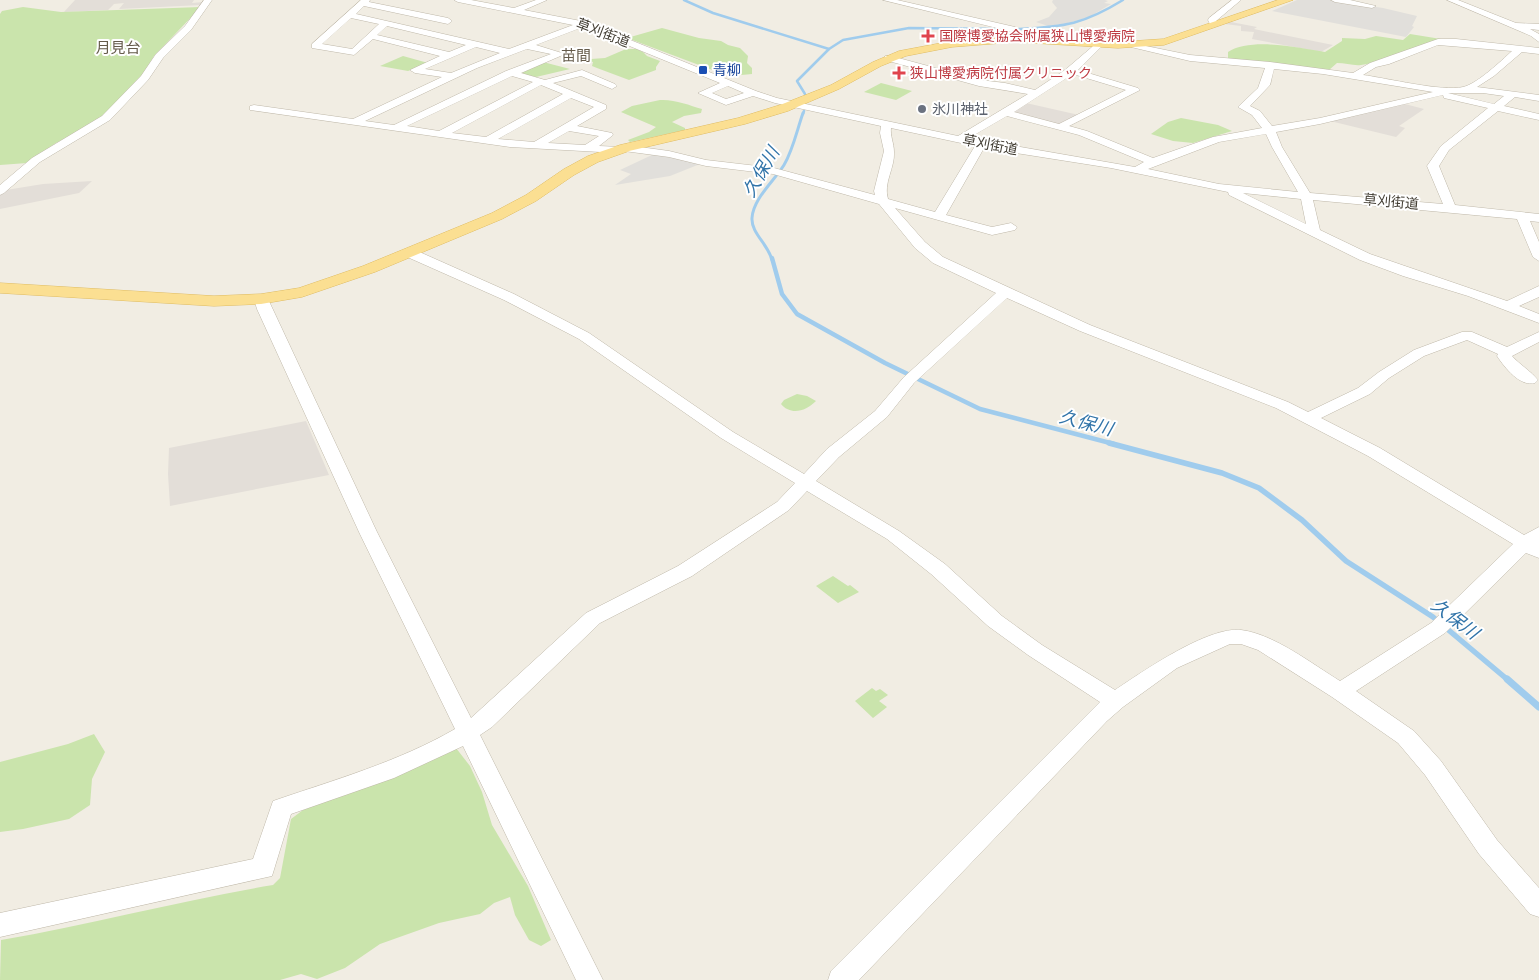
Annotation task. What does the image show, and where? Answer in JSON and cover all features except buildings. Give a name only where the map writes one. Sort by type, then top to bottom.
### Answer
[{"type":"main road","points":[[0,288],[214,301],[261,299],[318,287],[456,235],[510,210],[579,166],[622,149],[741,121],[796,104],[835,87],[888,58],[914,50],[979,41],[1028,39],[1134,45],[1164,42],[1288,0]]},
{"type":"street","points":[[0,191],[36,160],[106,118],[145,78],[160,56],[188,28],[208,0]]},
{"type":"street","name":"草刈街道","points":[[458,0],[490,8],[583,24],[753,93],[981,144],[1137,170],[1220,187],[1539,218]]},
{"type":"street","points":[[513,12],[543,0]]},
{"type":"street","points":[[887,0],[1012,28],[1028,39]]},
{"type":"street","points":[[1214,24],[1212,20],[1237,0]]},
{"type":"street","points":[[1335,0],[1372,6]]},
{"type":"street","points":[[1451,0],[1534,34],[1539,39]]},
{"type":"street","points":[[384,23],[354,52],[315,46],[365,1],[448,21]]},
{"type":"street","points":[[932,2],[934,11]]},
{"type":"street","points":[[474,12],[490,8]]},
{"type":"street","points":[[350,15],[509,52]]},
{"type":"street","points":[[423,32],[458,16]]},
{"type":"street","points":[[354,122],[474,66],[583,24]]},
{"type":"street","points":[[1515,26],[1539,27]]},
{"type":"street","points":[[370,36],[449,55]]},
{"type":"street","points":[[1354,76],[1368,67],[1438,42],[1456,42],[1539,51]]},
{"type":"street","points":[[452,76],[415,70],[475,44]]},
{"type":"street","points":[[960,139],[1006,112],[1070,70],[1093,53],[1099,44]]},
{"type":"street","points":[[1134,45],[1190,58],[1270,65],[1354,76],[1444,92],[1539,117]]},
{"type":"street","points":[[397,127],[511,73],[560,54],[528,46]]},
{"type":"street","points":[[1467,89],[1491,74],[1520,49]]},
{"type":"street","points":[[888,58],[978,83],[1005,86],[1036,93]]},
{"type":"street","points":[[1270,65],[1269,78],[1262,91],[1243,107],[1256,113],[1269,130],[1306,196],[1314,232]]},
{"type":"street","points":[[474,66],[511,73],[543,82],[602,107],[535,146]]},
{"type":"street","points":[[1061,128],[1074,119],[1135,90],[1070,70]]},
{"type":"street","points":[[441,134],[543,82],[582,73],[616,84],[573,95],[487,141]]},
{"type":"street","points":[[728,83],[703,93],[726,102],[753,93]]},
{"type":"street","points":[[1137,170],[1153,162],[1217,139],[1320,121],[1444,92],[1467,89],[1539,98]]},
{"type":"street","points":[[1451,208],[1439,184],[1433,166],[1445,148],[1514,94]]},
{"type":"street","points":[[254,108],[487,141],[535,146],[622,149],[669,154],[706,163],[787,174],[992,232],[1011,227]]},
{"type":"street","points":[[1006,112],[1083,133],[1153,162]]},
{"type":"street","points":[[887,123],[885,132],[888,159],[880,191],[883,201],[915,239],[938,260],[1004,292],[1138,350],[1262,395],[1381,456],[1534,543],[1444,623],[1340,691]]},
{"type":"street","points":[[567,127],[608,135],[588,148]]},
{"type":"street","points":[[939,216],[981,144]]},
{"type":"street","points":[[1220,187],[1365,257],[1508,306],[1539,319]]},
{"type":"street","points":[[1522,216],[1539,257]]},
{"type":"street","points":[[410,252],[509,297],[584,336],[686,408],[894,535],[938,569],[995,621],[1035,650],[1115,701]]},
{"type":"street","points":[[1508,306],[1533,295],[1539,290]]},
{"type":"street","points":[[0,925],[263,868],[281,808],[366,778],[447,746],[468,734],[484,722],[593,618],[685,571],[783,506],[833,453],[881,414],[913,376],[1004,292]]},
{"type":"street","points":[[261,299],[368,532],[590,980]]},
{"type":"street","points":[[1310,418],[1364,391],[1384,375],[1419,353],[1466,335],[1507,353]]},
{"type":"street","points":[[1530,380],[1513,367],[1504,356],[1539,336]]},
{"type":"street","points":[[841,980],[1099,715],[1115,701],[1170,663],[1228,637],[1242,637],[1266,645],[1392,725],[1418,749],[1488,847],[1539,906]]},
{"type":"shaded area","points":[[75,0],[194,0],[192,3],[204,2],[201,5],[119,9],[124,3],[114,4],[108,10],[64,12]]},
{"type":"shaded area","points":[[1053,0],[1105,0],[1108,1],[1104,3],[1111,4],[1089,17],[1068,23],[1048,26],[1036,22],[1049,17],[1057,8],[1052,2]]},
{"type":"shaded area","points":[[1297,0],[1330,0],[1383,8],[1417,16],[1412,26],[1414,27],[1406,37],[1272,11]]},
{"type":"shaded area","points":[[1231,22],[1257,27],[1254,29],[1333,45],[1321,52],[1252,39],[1254,32],[1241,31],[1241,26],[1225,24]]},
{"type":"shaded area","points":[[1026,103],[1079,115],[1059,126],[1011,113]]},
{"type":"shaded area","points":[[1405,104],[1424,109],[1399,126],[1405,128],[1396,137],[1330,121]]},
{"type":"shaded area","points":[[654,154],[700,164],[670,176],[615,185],[631,174],[620,170]]},
{"type":"shaded area","points":[[92,181],[79,193],[0,209],[0,193],[6,190],[43,184]]},
{"type":"shaded area","points":[[306,421],[329,475],[170,506],[169,448]]},
{"type":"green space","points":[[23,7],[61,12],[201,7],[154,56],[141,78],[96,123],[56,143],[27,163],[0,165],[0,14],[2,11]]},
{"type":"green space","points":[[662,28],[699,38],[721,41],[740,48],[748,56],[747,63],[752,68],[752,74],[731,76],[723,74],[627,38]]},
{"type":"green space","points":[[1410,34],[1441,39],[1382,61],[1358,65],[1337,63],[1329,70],[1228,58],[1228,52],[1249,45],[1289,46],[1325,52],[1342,41],[1342,38],[1365,39],[1376,36],[1403,40]]},
{"type":"green space","points":[[626,49],[637,49],[647,56],[660,61],[656,70],[629,80],[592,66],[593,62],[589,61],[591,59],[605,58]]},
{"type":"green space","points":[[403,56],[428,63],[408,71],[380,66]]},
{"type":"green space","points":[[543,62],[570,69],[536,77],[518,73]]},
{"type":"green space","points":[[881,83],[912,91],[896,100],[864,92]]},
{"type":"green space","points":[[660,100],[676,101],[702,109],[701,113],[684,116],[672,122],[685,128],[685,130],[630,142],[628,140],[649,132],[656,127],[621,112],[632,106]]},
{"type":"green space","points":[[1181,118],[1218,125],[1232,131],[1193,143],[1173,141],[1151,134],[1168,122]]},
{"type":"green space","points":[[797,394],[807,396],[816,401],[803,410],[798,411],[789,410],[781,404],[784,400]]},
{"type":"green space","points":[[833,576],[859,592],[838,603],[816,586]]},
{"type":"green space","points":[[872,688],[876,691],[880,689],[888,695],[879,701],[887,707],[873,718],[855,701]]},
{"type":"green space","points":[[94,734],[105,752],[92,779],[90,805],[69,819],[0,832],[0,762],[68,744]]},
{"type":"green space","points":[[456,748],[470,766],[482,792],[492,825],[528,886],[551,940],[541,946],[529,940],[515,915],[510,897],[494,903],[480,914],[439,923],[380,944],[345,968],[317,979],[301,974],[280,980],[0,980],[1,940],[273,885],[280,878],[291,819],[303,810]]},
{"type":"waterway","points":[[684,0],[713,13],[829,49]]},
{"type":"waterway","name":"久保川","points":[[1019,29],[1074,23],[1097,14],[1123,0]]},
{"type":"waterway","name":"久保川","points":[[829,49],[843,40],[909,28],[1008,29]]},
{"type":"waterway","name":"久保川","points":[[805,94],[797,81],[829,49]]},
{"type":"waterway","name":"久保川","points":[[772,260],[754,229],[752,223],[753,211],[760,197],[784,165],[803,113]]},
{"type":"waterway","name":"久保川","points":[[772,258],[782,294],[797,314],[885,363],[980,409],[1114,444]]},
{"type":"waterway","name":"久保川","points":[[1109,443],[1222,473],[1259,488],[1302,520],[1346,561],[1433,617],[1508,680]]},
{"type":"waterway","name":"久保川","points":[[1507,679],[1539,707]]},
{"type":"place","name":"国際博愛協会附属狭山博愛病院","points":[[928,36]]},
{"type":"place","name":"青柳","points":[[703,70]]},
{"type":"place","name":"狭山博愛病院付属クリニック","points":[[899,73]]},
{"type":"place","name":"氷川神社","points":[[922,109]]},
{"type":"district","name":"月見台","points":[[118,48]]},
{"type":"district","name":"苗間","points":[[576,56]]}]
